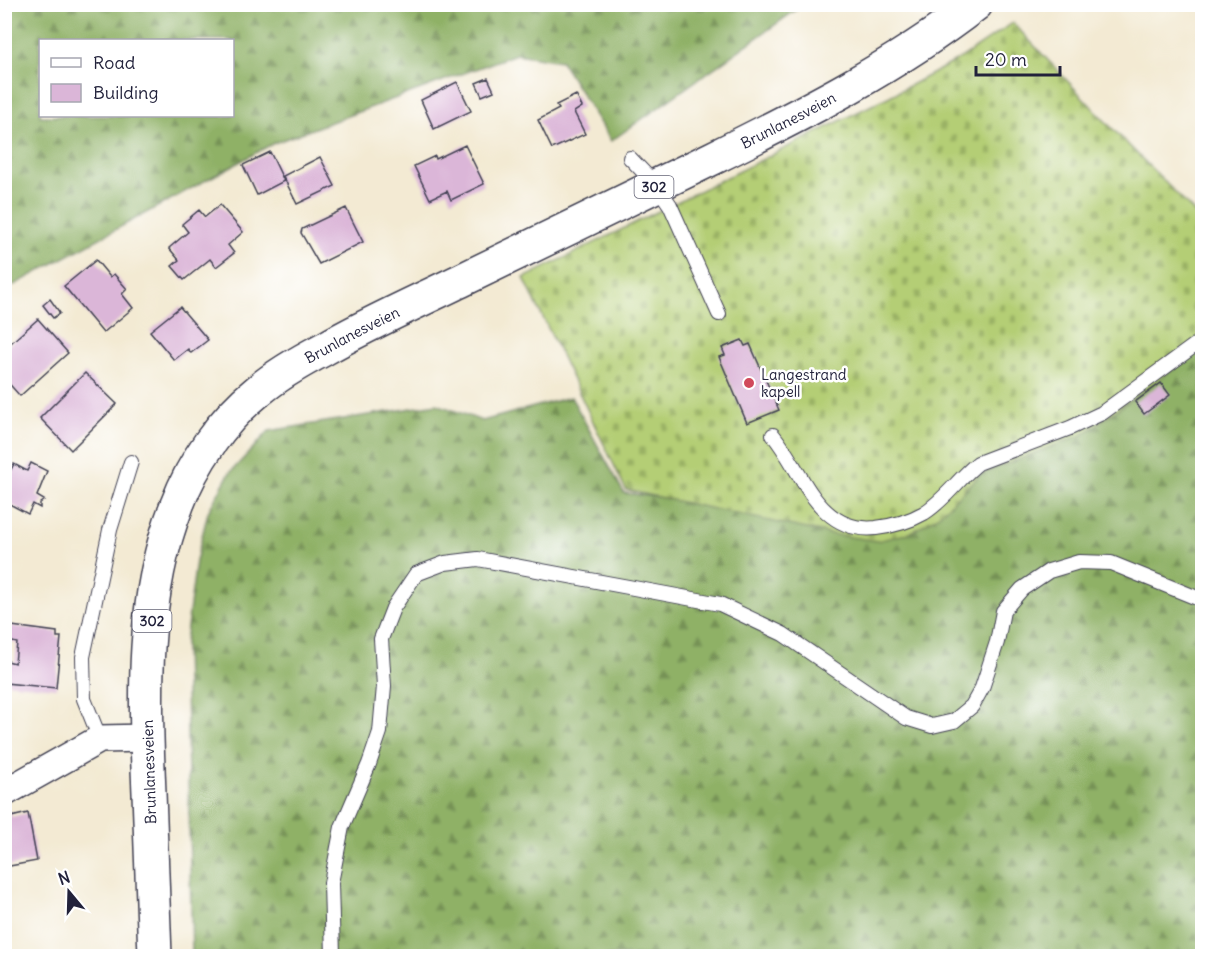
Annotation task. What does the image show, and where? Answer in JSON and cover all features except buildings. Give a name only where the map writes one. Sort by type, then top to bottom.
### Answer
[{"type":"main road","name":"Brunlanesveien","points":[[155,957],[147,675],[159,565],[177,504],[189,478],[210,443],[234,414],[281,373],[342,338],[776,127],[873,75],[943,29],[976,4]]},
{"type":"street","points":[[4,793],[100,739],[147,738]]},
{"type":"lane","points":[[630,158],[657,186],[670,205],[719,314]]},
{"type":"lane","points":[[773,435],[797,475],[831,517],[854,527],[870,529],[886,527],[924,513],[940,501],[960,478],[978,463],[1070,428],[1102,413],[1203,340]]},
{"type":"lane","points":[[100,739],[84,699],[83,657],[110,530],[131,462]]},
{"type":"lane","points":[[333,957],[331,883],[342,827],[380,732],[384,686],[381,639],[393,608],[416,574],[445,562],[478,559],[720,604],[783,634],[906,718],[932,726],[954,721],[972,706],[982,688],[997,642],[1003,611],[1022,589],[1049,571],[1079,562],[1111,562],[1203,600]]},
{"type":"green space","points":[[5,4],[803,4],[611,141],[561,61],[516,54],[274,143],[5,290]]},
{"type":"green space","points":[[1013,23],[1202,220],[1202,348],[1082,435],[981,474],[938,516],[910,533],[877,541],[830,534],[626,490],[524,278],[890,96],[956,61]]},
{"type":"green space","points":[[1202,347],[1202,956],[192,956],[185,642],[196,561],[208,512],[229,474],[269,431],[437,404],[482,421],[571,397],[624,493],[826,517]]},
{"type":"place","name":"Langestrand kapell","points":[[749,383]]}]
